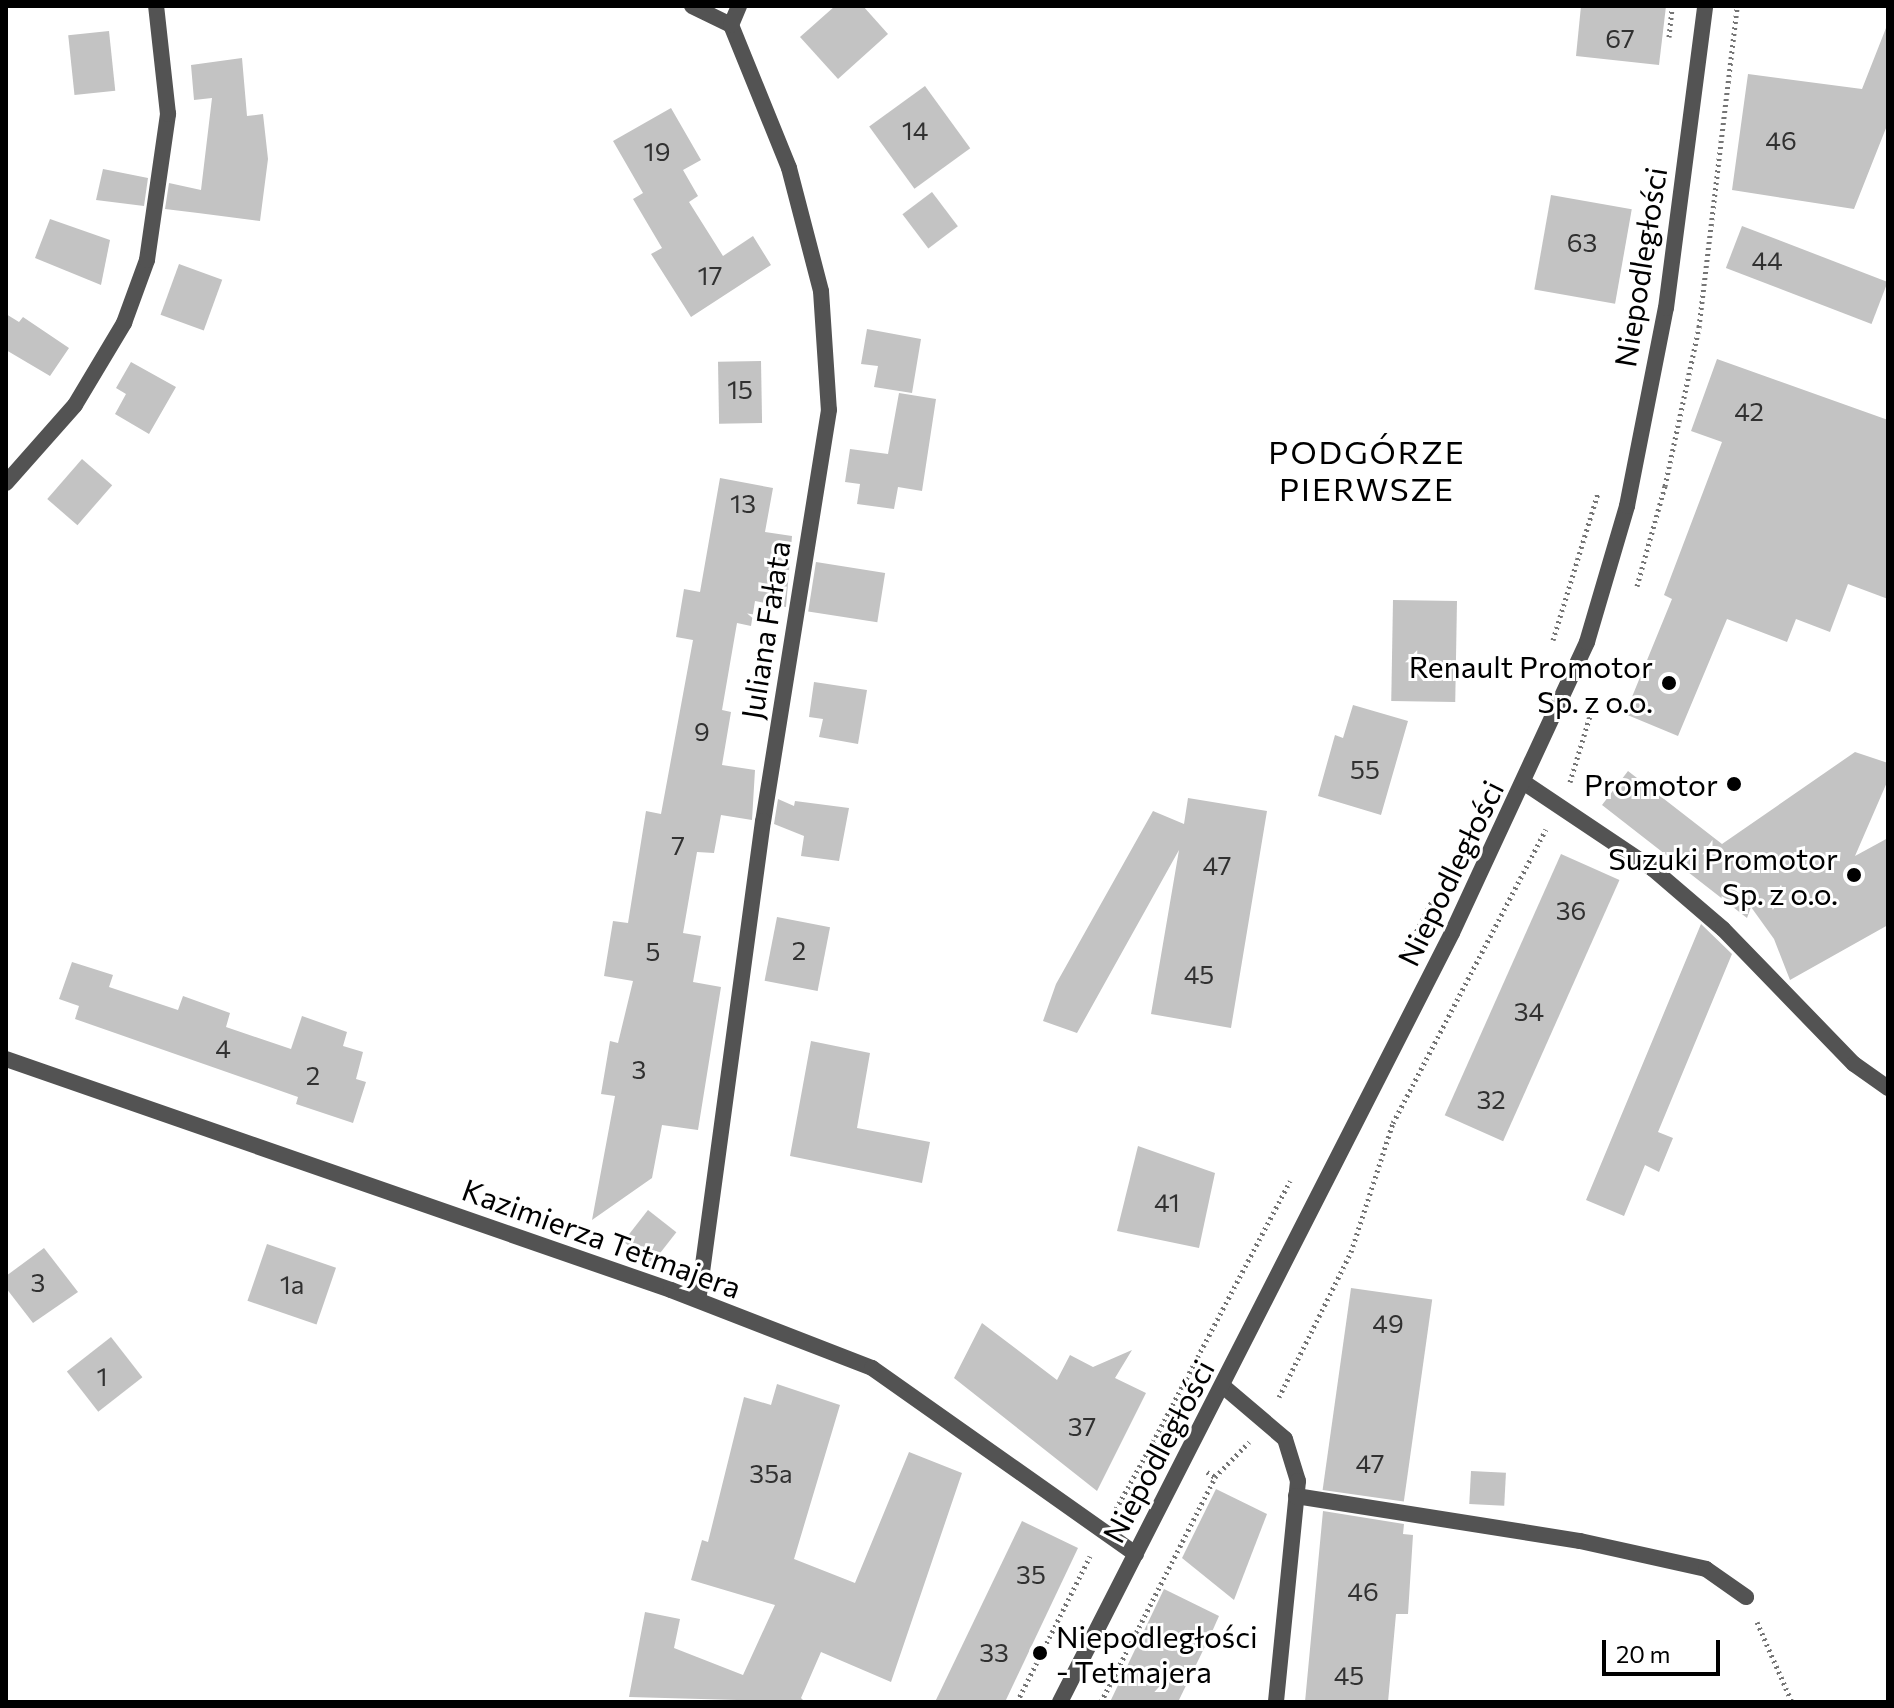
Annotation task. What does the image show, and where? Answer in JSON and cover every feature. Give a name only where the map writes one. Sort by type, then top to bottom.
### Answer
[{"type":"street","points":[[6,483],[75,405],[124,323],[147,260],[168,114],[156,6]]},
{"type":"street","points":[[692,6],[731,25],[739,6]]},
{"type":"street","name":"Niepodległości","points":[[1060,1702],[1224,1387],[1526,784],[1587,642],[1627,506],[1666,308],[1705,6]]},
{"type":"street","name":"Juliana Fałata","points":[[698,1300],[763,821],[829,410],[821,291],[789,168],[731,25]]},
{"type":"street","points":[[1526,784],[1632,852],[1723,929],[1854,1064],[1888,1088]]},
{"type":"street","name":"Kazimierza Tetmajera","points":[[6,1059],[698,1300],[872,1368],[1136,1554]]},
{"type":"street","points":[[1224,1387],[1268,1419],[1285,1439],[1298,1481],[1276,1702]]},
{"type":"street","points":[[1296,1496],[1608,1547],[1706,1569],[1746,1597]]},
{"type":"path","points":[[1667,53],[1672,6]]},
{"type":"path","points":[[1549,650],[1603,477]]},
{"type":"path","points":[[1101,1702],[1215,1477],[1268,1419],[1351,1252],[1393,1123],[1538,837],[1568,810]]},
{"type":"path","points":[[1398,970],[1440,885]]},
{"type":"path","points":[[1215,1477],[1153,1442],[1294,1174]]},
{"type":"path","points":[[1746,1597],[1792,1702]]},
{"type":"path","points":[[1017,1702],[1060,1617]]},
{"type":"building","points":[[835,6],[863,6],[888,34],[838,79],[800,37]]},
{"type":"building","points":[[1581,6],[1666,6],[1659,65],[1576,56]]},
{"type":"building","points":[[1886,28],[1888,123],[1854,209],[1732,190],[1748,74],[1862,89]]},
{"type":"building","points":[[109,31],[115,91],[74,95],[68,35]]},
{"type":"building","points":[[242,58],[247,116],[263,114],[268,159],[260,221],[165,209],[169,183],[201,190],[212,98],[194,100],[191,65]]},
{"type":"building","points":[[925,86],[970,148],[914,189],[869,127]]},
{"type":"building","points":[[671,108],[701,160],[683,170],[698,196],[689,202],[723,256],[753,236],[771,265],[691,317],[651,254],[662,248],[633,199],[643,193],[613,141]]},
{"type":"building","points":[[103,169],[148,178],[144,206],[96,200]]},
{"type":"building","points":[[932,192],[958,226],[928,249],[902,214]]},
{"type":"building","points":[[1551,195],[1632,209],[1615,304],[1534,290]]},
{"type":"building","points":[[50,219],[110,240],[101,285],[35,258]]},
{"type":"building","points":[[1742,226],[1888,282],[1872,324],[1726,268]]},
{"type":"building","points":[[179,264],[222,280],[204,330],[161,315]]},
{"type":"building","points":[[6,314],[19,322],[23,317],[69,348],[50,376],[6,350]]},
{"type":"building","points":[[867,329],[921,339],[912,393],[874,387],[878,366],[861,364]]},
{"type":"building","points":[[1717,359],[1888,420],[1888,599],[1848,584],[1830,632],[1796,619],[1787,642],[1727,619],[1678,736],[1625,714],[1672,599],[1664,595],[1722,442],[1691,431]]},
{"type":"building","points":[[761,361],[762,423],[719,424],[718,362]]},
{"type":"building","points":[[131,362],[176,387],[149,434],[115,414],[126,394],[116,388]]},
{"type":"building","points":[[899,393],[936,399],[922,491],[898,487],[894,509],[857,504],[860,484],[845,482],[850,449],[888,454]]},
{"type":"building","points":[[82,459],[112,485],[77,525],[47,499]]},
{"type":"building","points":[[720,478],[773,488],[765,532],[792,536],[786,607],[755,601],[751,626],[737,623],[722,710],[731,712],[722,765],[755,770],[752,820],[721,815],[714,853],[697,852],[683,933],[701,936],[693,982],[721,987],[698,1130],[662,1125],[652,1178],[592,1220],[615,1096],[601,1094],[610,1041],[618,1043],[633,981],[604,976],[613,921],[628,923],[646,811],[661,814],[693,640],[676,637],[684,589],[700,592]]},
{"type":"building","points":[[816,562],[885,573],[877,622],[808,611]]},
{"type":"building","points":[[1393,600],[1457,601],[1455,702],[1391,701]]},
{"type":"building","points":[[814,682],[867,690],[858,744],[819,737],[823,719],[809,717]]},
{"type":"building","points":[[1353,705],[1408,721],[1381,815],[1318,796],[1335,735],[1343,738]]},
{"type":"building","name":"Suzuki Promotor Sp. z o.o.","points":[[1855,752],[1888,763],[1888,780],[1855,856],[1888,838],[1888,925],[1790,980],[1774,939],[1751,907],[1747,918],[1602,805],[1628,771],[1722,844]]},
{"type":"building","points":[[1188,798],[1267,811],[1231,1028],[1151,1014],[1179,850],[1077,1033],[1043,1021],[1056,984],[1153,811],[1184,824]]},
{"type":"building","points":[[778,799],[794,806],[795,801],[849,808],[839,861],[801,856],[804,836],[774,824]]},
{"type":"building","points":[[1561,854],[1619,880],[1503,1141],[1445,1115]]},
{"type":"building","points":[[777,917],[830,927],[818,991],[765,981]]},
{"type":"building","points":[[1701,924],[1732,954],[1658,1132],[1673,1138],[1659,1172],[1645,1165],[1624,1216],[1586,1200]]},
{"type":"building","points":[[72,962],[113,975],[109,987],[178,1010],[183,996],[230,1013],[226,1027],[291,1049],[302,1016],[347,1032],[343,1046],[363,1052],[356,1079],[366,1082],[353,1123],[296,1104],[298,1097],[75,1019],[79,1006],[59,999]]},
{"type":"building","points":[[811,1041],[870,1053],[857,1128],[930,1142],[922,1183],[790,1156]]},
{"type":"building","points":[[1138,1146],[1215,1173],[1199,1248],[1117,1231]]},
{"type":"building","points":[[648,1210],[676,1232],[652,1264],[623,1242]]},
{"type":"building","points":[[267,1244],[336,1268],[316,1324],[247,1301]]},
{"type":"building","points":[[44,1248],[78,1292],[33,1323],[6,1288],[6,1276]]},
{"type":"building","points":[[1351,1288],[1432,1299],[1404,1501],[1323,1490]]},
{"type":"building","points":[[982,1323],[1057,1380],[1070,1355],[1093,1367],[1132,1350],[1115,1378],[1146,1393],[1097,1491],[954,1378]]},
{"type":"building","points":[[111,1337],[142,1377],[98,1412],[67,1371]]},
{"type":"building","points":[[777,1384],[840,1405],[794,1559],[855,1583],[909,1452],[962,1473],[891,1682],[821,1652],[801,1698],[805,1702],[629,1697],[645,1612],[680,1619],[674,1648],[743,1675],[775,1605],[691,1580],[702,1540],[708,1542],[744,1397],[771,1405]]},
{"type":"building","points":[[1471,1471],[1506,1473],[1504,1506],[1469,1504]]},
{"type":"building","points":[[1216,1489],[1267,1514],[1234,1600],[1182,1558]]},
{"type":"building","points":[[1323,1511],[1404,1524],[1403,1534],[1413,1535],[1408,1614],[1396,1614],[1388,1702],[1305,1702]]},
{"type":"building","points":[[1022,1521],[1078,1548],[1005,1702],[935,1702]]},
{"type":"building","points":[[1164,1589],[1219,1616],[1211,1634],[1178,1702],[1110,1702]]},
{"type":"place","name":"Renault Promotor Sp. z o.o.","points":[[1669,683]]},
{"type":"place","name":"Promotor","points":[[1734,784]]},
{"type":"place","name":"Suzuki Promotor Sp. z o.o.","points":[[1854,875]]},
{"type":"place","name":"Niepodległości - Tetmajera","points":[[1040,1653]]},
{"type":"district","name":"PODGÓRZE PIERWSZE","points":[[1367,470]]}]
